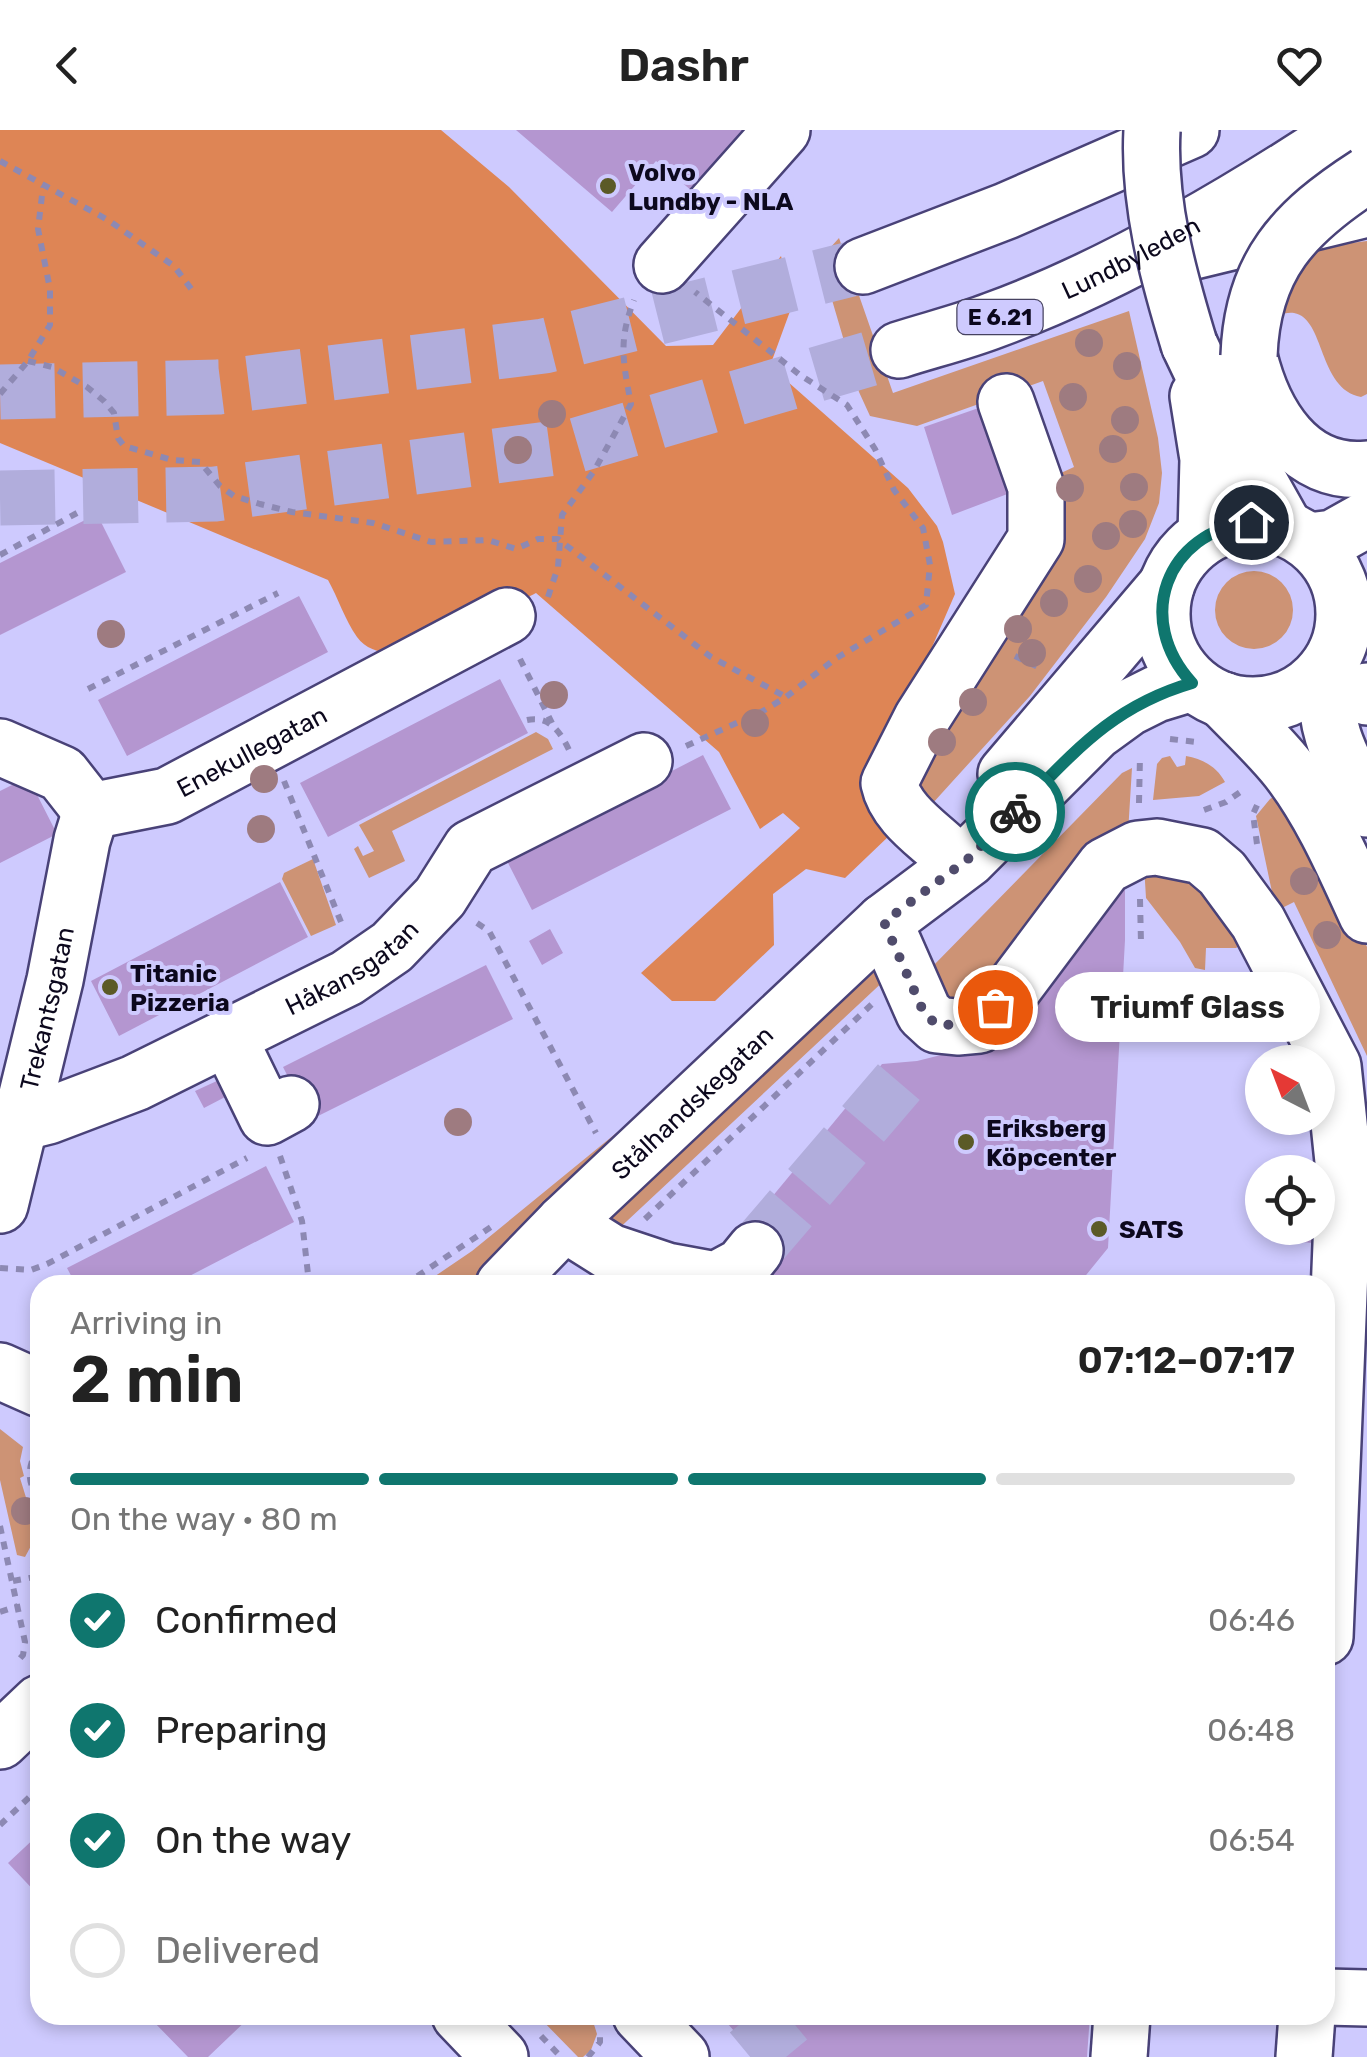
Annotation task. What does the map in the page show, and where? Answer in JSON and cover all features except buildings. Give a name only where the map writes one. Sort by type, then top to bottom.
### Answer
[{"type":"main road","points":[[662,265],[782,130]]},
{"type":"main road","points":[[1152,130],[1156,209],[1169,278],[1189,344],[1208,459],[1206,535]]},
{"type":"main road","points":[[864,266],[1006,211],[1191,130]]},
{"type":"main road","name":"Lundbyleden","points":[[898,350],[996,320],[1098,274],[1204,217],[1348,130]]},
{"type":"main road","points":[[1367,174],[1305,220],[1278,252],[1254,304],[1248,356],[1262,400],[1299,450],[1333,467],[1367,469]]},
{"type":"main road","points":[[1098,274],[1367,209]]},
{"type":"main road","points":[[1189,344],[1230,430],[1297,535],[1328,561],[1340,585],[1354,660],[1326,718],[1336,749],[1367,809]]},
{"type":"main road","points":[[942,848],[905,814],[889,784],[922,718],[1036,539],[1036,487],[1006,402]]},
{"type":"main road","points":[[1367,519],[1333,538],[1297,535],[1251,522],[1228,526],[1206,535],[1182,557],[1162,600],[1163,631],[1173,659],[1262,739],[1307,797],[1367,915]]},
{"type":"main road","name":"Stålhandskegatan","points":[[884,922],[942,848],[1166,586]]},
{"type":"main road","name":"Enekullegatan","points":[[92,811],[166,796],[512,624]]},
{"type":"main road","points":[[1208,692],[1256,706],[1288,699],[1354,660]]},
{"type":"main road","name":"Stålhandskegatan","points":[[514,1275],[884,922],[968,859],[1095,732],[1156,694],[1208,692]]},
{"type":"main road","points":[[0,747],[62,774],[92,811]]},
{"type":"main road","name":"Håkansgatan","points":[[20,1123],[136,1083],[347,978],[392,947],[440,897],[471,848],[644,761]]},
{"type":"main road","name":"Trekantsgatan","points":[[0,1205],[55,980],[82,840],[92,811]]},
{"type":"main road","points":[[884,922],[924,1013],[927,1043],[979,1024],[1012,990],[1105,866],[1138,849],[1157,846],[1202,856],[1222,872],[1258,922],[1333,1066],[1344,1171],[1344,1343],[1335,1482]]},
{"type":"main road","points":[[228,1037],[266,1122]]},
{"type":"main road","points":[[564,1224],[610,1252],[685,1275]]},
{"type":"main road","points":[[725,1275],[742,1266],[755,1250]]},
{"type":"main road","points":[[0,1371],[30,1384]]},
{"type":"main road","points":[[0,1740],[27,1685]]},
{"type":"main road","points":[[1335,1997],[1367,1998]]},
{"type":"main road","points":[[470,2025],[500,2057]]},
{"type":"main road","points":[[1119,2057],[1121,2025]]},
{"type":"main road","points":[[1304,2057],[1306,2025]]},
{"type":"path","points":[[0,161],[108,220],[174,266],[192,290]]},
{"type":"path","points":[[0,394],[28,361],[50,326],[50,290],[38,228],[43,187]]},
{"type":"path","points":[[552,724],[520,661],[512,624],[532,622],[542,611],[558,566],[562,516],[594,471],[632,404],[622,356],[623,331],[634,301],[662,265],[800,376],[848,404],[894,490],[924,528],[930,566],[926,605],[835,659],[786,697],[697,742]]},
{"type":"path","points":[[28,361],[52,367],[104,401],[114,414],[118,438],[124,446],[172,460],[200,462],[234,496],[292,512],[373,522],[431,542],[488,540],[516,549],[538,538],[558,539],[711,657],[786,697]]},
{"type":"path","points":[[0,554],[77,514]]},
{"type":"path","points":[[88,689],[278,592]]},
{"type":"path","points":[[268,743],[342,919],[347,978]]},
{"type":"path","points":[[1129,754],[1141,747]]},
{"type":"path","points":[[1139,800],[1140,766]]},
{"type":"path","points":[[440,897],[489,932],[599,1138]]},
{"type":"path","points":[[610,1252],[908,971]]},
{"type":"path","points":[[0,1268],[32,1270],[47,1264],[248,1160],[266,1122]]},
{"type":"path","points":[[266,1122],[302,1221],[309,1275]]},
{"type":"path","points":[[0,1526],[18,1606],[27,1685]]},
{"type":"path","points":[[12,1580],[30,1576]]},
{"type":"path","points":[[0,1612],[18,1606]]},
{"type":"path","points":[[0,1825],[30,1796]]},
{"type":"path","points":[[588,2057],[600,2042],[644,2038]]},
{"type":"shaded area","points":[[0,130],[441,130],[509,187],[666,346],[713,345],[781,256],[793,303],[770,366],[908,488],[937,526],[955,594],[929,654],[892,718],[890,835],[845,878],[806,869],[773,894],[774,945],[715,1001],[672,1001],[641,973],[800,828],[783,813],[760,829],[719,752],[536,593],[472,628],[419,649],[394,653],[373,649],[357,637],[328,580],[0,443]]},
{"type":"shaded area","points":[[839,238],[893,393],[1129,311],[1158,438],[1162,473],[1159,503],[1145,539],[1030,696],[932,804],[908,797],[1050,478],[1074,467],[1043,381],[917,426],[870,416],[859,392],[820,259]]},
{"type":"shaded area","points":[[1367,241],[1367,394],[1361,397],[1337,381],[1304,318],[1294,313],[1278,314],[1305,255],[1328,246]]},
{"type":"shaded area","points":[[1246,571],[1262,571],[1287,588],[1293,610],[1287,632],[1276,643],[1262,649],[1246,649],[1221,632],[1215,618],[1215,602],[1232,577]]},
{"type":"shaded area","points":[[536,732],[548,739],[553,749],[392,831],[405,861],[369,878],[354,849],[358,846],[363,856],[374,851],[359,825]]},
{"type":"shaded area","points":[[1170,756],[1177,767],[1185,765],[1186,756],[1204,762],[1225,782],[1199,796],[1153,800],[1157,764]]},
{"type":"shaded area","points":[[1132,768],[1128,833],[971,996],[946,998],[931,968],[1122,773]]},
{"type":"shaded area","points":[[1282,791],[1367,947],[1367,1056],[1294,902],[1276,911],[1256,816]]},
{"type":"shaded area","points":[[313,859],[336,925],[311,936],[282,879],[284,873]]},
{"type":"shaded area","points":[[1144,865],[1205,884],[1240,945],[1206,948],[1205,970],[1195,968],[1146,898]]},
{"type":"shaded area","points":[[874,972],[888,977],[612,1235],[607,1217]]},
{"type":"shaded area","points":[[620,1130],[623,1133],[477,1275],[437,1275],[472,1251]]},
{"type":"shaded area","points":[[0,1429],[23,1447],[20,1461],[24,1476],[20,1478],[30,1504],[30,1548],[25,1557],[17,1555],[0,1480]]},
{"type":"shaded area","points":[[547,2025],[594,2025],[597,2034],[591,2050],[578,2057]]},
{"type":"tunnel","points":[[0,392],[219,387],[544,346],[863,266]]},
{"type":"tunnel","points":[[0,498],[215,494],[577,445],[899,350]]},
{"type":"tunnel","points":[[755,1250],[917,1061]]},
{"type":"tunnel","points":[[759,2025],[786,2057]]},
{"type":"way so far","points":[[995,1007],[979,1024],[937,1025],[924,1013],[884,922],[968,859],[1015,812]]},
{"type":"place","name":"Volvo Lundby - NLA","points":[[608,186]]},
{"type":"place","name":"Titanic Pizzeria","points":[[110,987]]},
{"type":"place","name":"Triumf Glass","points":[[995,1007]]},
{"type":"place","name":"Eriksberg Köpcenter","points":[[966,1142]]},
{"type":"place","name":"SATS","points":[[1099,1229]]},
{"type":"route","points":[[1015,812],[1095,732],[1128,708],[1192,683],[1167,646],[1162,616],[1166,586],[1189,548],[1206,535],[1251,522]]}]
